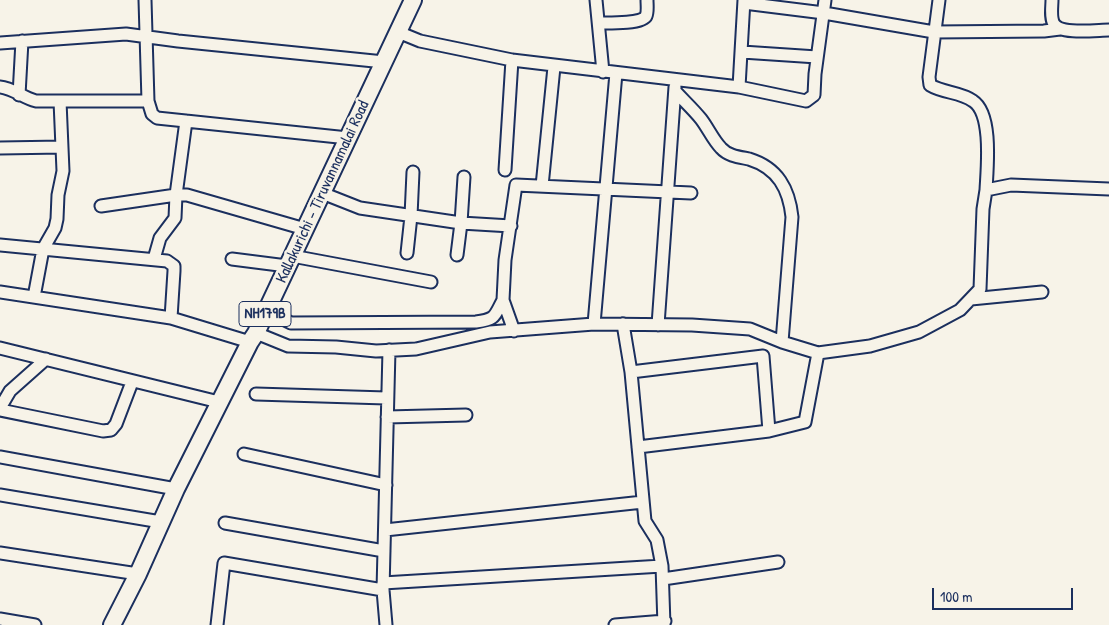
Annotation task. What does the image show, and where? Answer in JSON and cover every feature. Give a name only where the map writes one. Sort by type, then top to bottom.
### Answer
[{"type":"highway","name":"Kallakurichi - Tiruvannamalai Road","points":[[112,625],[138,574],[176,489],[315,211],[322,192],[413,0]]},
{"type":"street","points":[[145,0],[148,101],[152,114],[157,118],[348,138]]},
{"type":"street","points":[[596,0],[602,72]]},
{"type":"street","points":[[599,23],[633,22],[644,19],[646,17],[648,0]]},
{"type":"street","points":[[398,32],[420,41],[512,60],[554,67],[616,73],[675,85],[740,87],[806,101],[814,95],[826,0]]},
{"type":"street","points":[[0,292],[171,318],[288,346],[389,350],[416,349],[490,332],[594,324],[658,324],[750,329],[782,342],[818,353],[870,346],[919,332],[960,310],[980,289],[982,209],[986,190],[986,121],[980,107],[973,100],[930,85],[929,77],[939,0]]},
{"type":"street","points":[[1052,0],[1054,25],[1060,29],[1068,31],[1109,30]]},
{"type":"street","points":[[740,87],[744,2],[824,13],[934,32],[1044,31],[1060,29]]},
{"type":"street","points":[[0,43],[126,34],[384,62]]},
{"type":"street","points":[[19,95],[22,41]]},
{"type":"street","points":[[742,52],[818,57]]},
{"type":"street","points":[[505,170],[512,60]]},
{"type":"street","points":[[542,186],[554,67]]},
{"type":"street","points":[[594,324],[616,73]]},
{"type":"street","points":[[658,324],[675,85]]},
{"type":"street","points":[[675,85],[721,149],[728,154],[760,164],[782,181],[787,190],[791,203],[792,217],[782,342]]},
{"type":"street","points":[[0,87],[36,101],[148,101]]},
{"type":"street","points":[[34,297],[44,249],[55,228],[57,219],[58,195],[63,171],[60,101]]},
{"type":"street","points":[[154,259],[160,238],[175,218],[176,195],[186,121]]},
{"type":"street","points":[[0,148],[62,148]]},
{"type":"street","points":[[407,253],[413,172]]},
{"type":"street","points":[[457,255],[462,223],[464,177]]},
{"type":"street","points":[[266,312],[290,323],[476,322],[491,320],[497,314],[503,300],[506,260],[516,185],[691,193]]},
{"type":"street","points":[[986,190],[1011,185],[1109,189]]},
{"type":"street","points":[[322,192],[360,208],[462,223],[511,226]]},
{"type":"street","points":[[101,206],[176,195],[199,197],[305,229]]},
{"type":"street","points":[[0,245],[167,261],[174,266],[171,318]]},
{"type":"street","points":[[232,258],[289,261],[431,282]]},
{"type":"street","points":[[971,299],[1042,292]]},
{"type":"street","points":[[503,300],[514,331]]},
{"type":"street","points":[[615,625],[664,623],[662,566],[657,540],[645,521],[631,372],[623,324]]},
{"type":"street","points":[[0,348],[219,402]]},
{"type":"street","points":[[386,625],[383,586],[386,398],[389,350]]},
{"type":"street","points":[[638,447],[769,431],[805,422],[818,353]]},
{"type":"street","points":[[631,372],[763,356],[769,431]]},
{"type":"street","points":[[46,359],[10,391],[0,409],[95,429],[112,430],[132,382]]},
{"type":"street","points":[[256,394],[386,398]]},
{"type":"street","points":[[387,417],[466,415]]},
{"type":"street","points":[[244,454],[386,485]]},
{"type":"street","points":[[0,457],[176,489]]},
{"type":"street","points":[[0,495],[161,522]]},
{"type":"street","points":[[385,530],[643,502]]},
{"type":"street","points":[[225,523],[384,551]]},
{"type":"street","points":[[0,553],[138,574]]},
{"type":"street","points":[[663,578],[778,562]]},
{"type":"street","points":[[217,625],[224,563],[383,586],[662,566]]},
{"type":"street","points":[[0,619],[34,625]]}]
